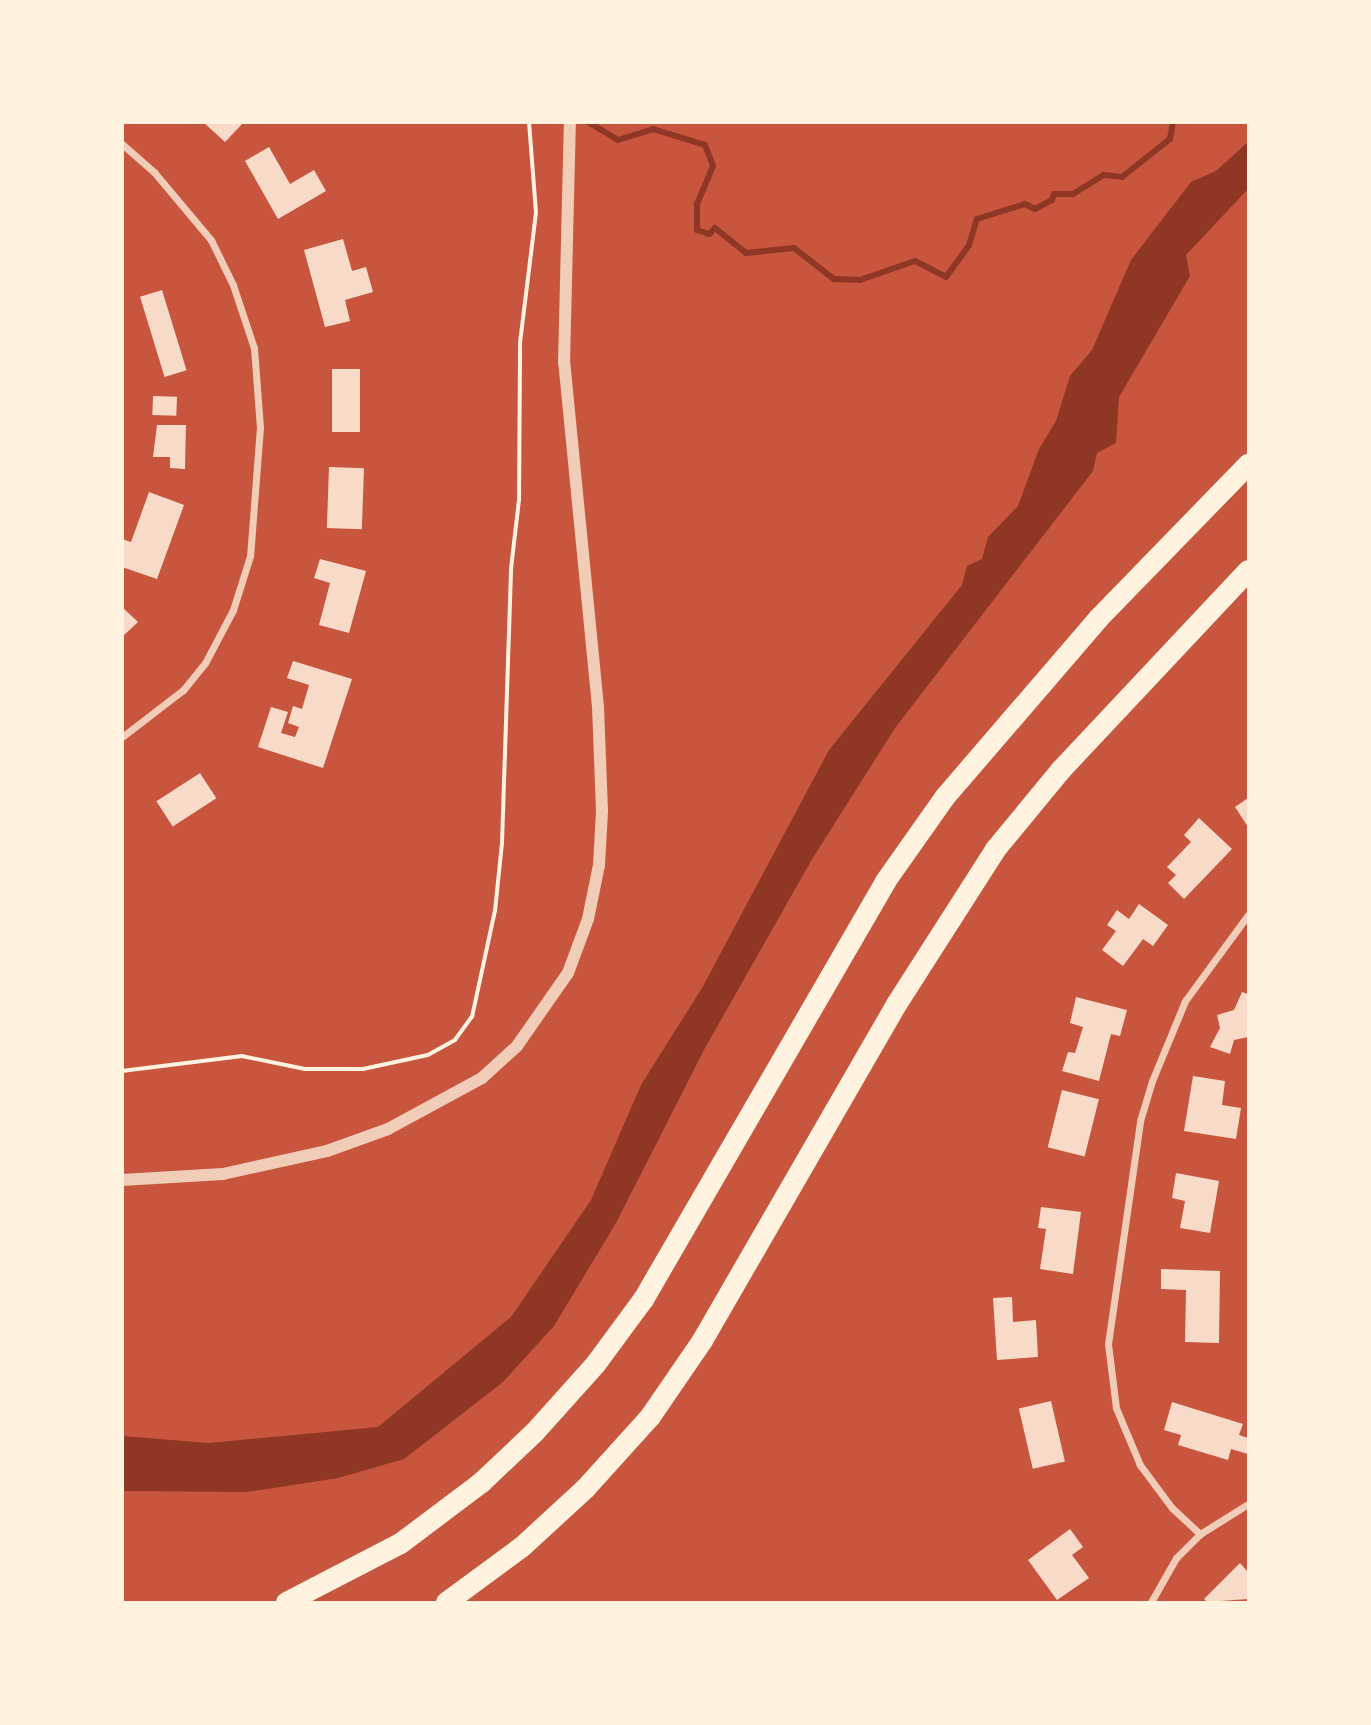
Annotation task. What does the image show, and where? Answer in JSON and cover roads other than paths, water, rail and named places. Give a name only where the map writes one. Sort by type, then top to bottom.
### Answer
[{"type":"highway","points":[[286,1602],[400,1543],[480,1483],[534,1432],[595,1364],[643,1298],[885,881],[945,796],[1098,618],[1248,464]]},
{"type":"highway","points":[[446,1602],[522,1546],[576,1496],[650,1416],[702,1340],[896,1004],[995,849],[1061,769],[1248,570]]},
{"type":"street","points":[[122,1180],[223,1174],[327,1151],[388,1129],[482,1078],[517,1046],[568,973],[589,919],[602,811],[598,707],[564,363],[570,122]]},
{"type":"street","points":[[122,144],[154,172],[211,240],[233,285],[254,348],[260,427],[252,545],[233,610],[205,663],[183,690],[122,737]]},
{"type":"street","points":[[1200,1534],[1172,1508],[1140,1465],[1116,1408],[1108,1345],[1140,1121],[1152,1081],[1185,1001],[1248,915]]},
{"type":"street","points":[[1151,1602],[1176,1558],[1200,1534],[1248,1504]]},
{"type":"waterway","points":[[588,122],[618,140],[653,129],[705,145],[713,166],[697,204],[697,230],[709,234],[715,228],[746,253],[794,248],[834,279],[860,280],[915,261],[946,277],[969,245],[977,219],[1025,204],[1035,209],[1052,200],[1054,194],[1073,194],[1104,175],[1122,177],[1170,139],[1173,122]]}]
